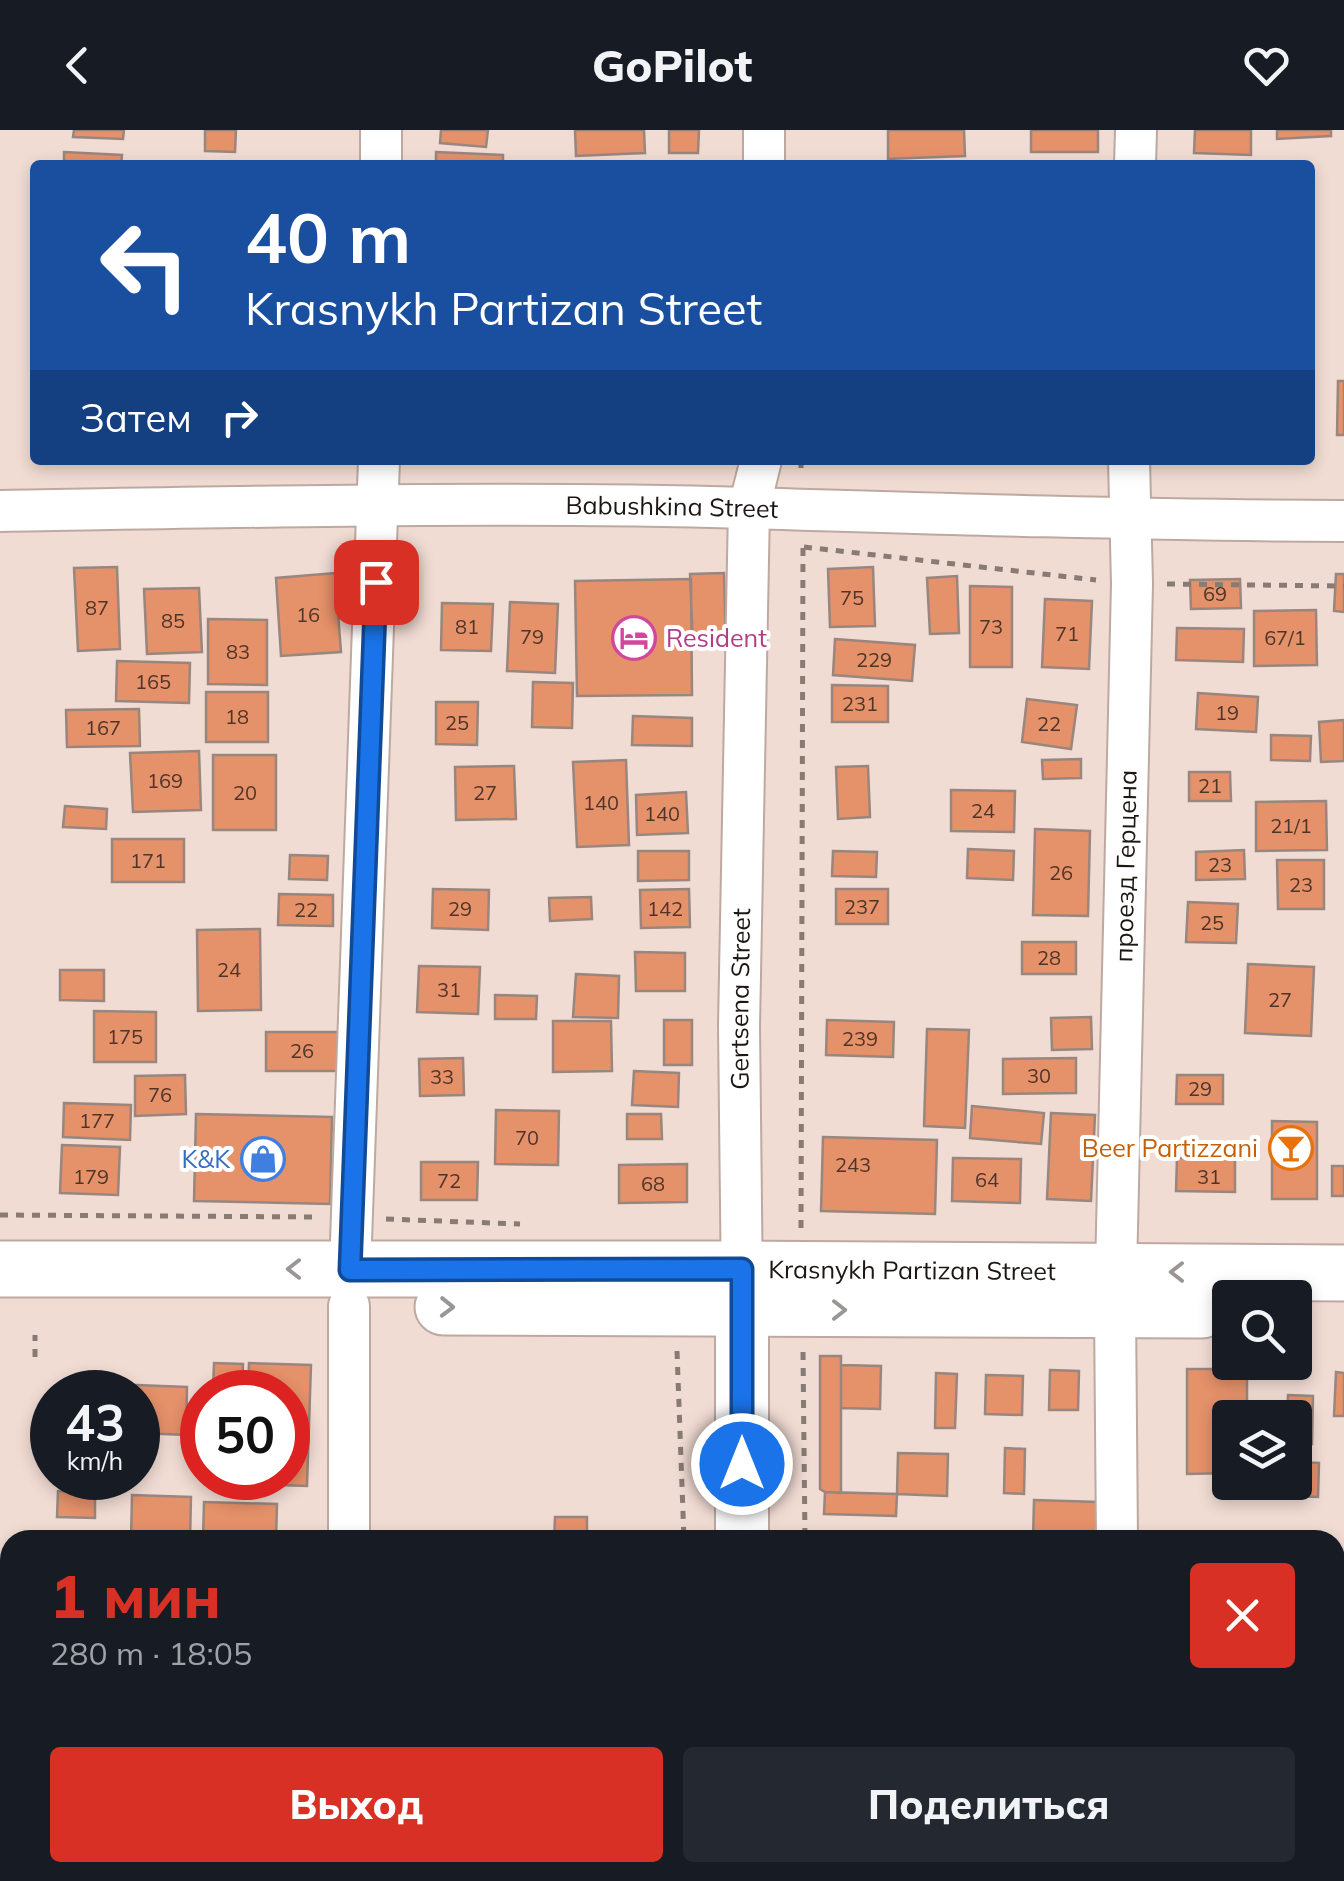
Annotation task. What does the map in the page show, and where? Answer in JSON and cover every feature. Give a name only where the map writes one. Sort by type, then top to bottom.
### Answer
[{"type":"highway","name":"Krasnykh Partizan Street","points":[[0,1270],[350,1288],[1115,1291],[1344,1273]]},
{"type":"highway","name":"Krasnykh Partizan Street","points":[[18,1319],[350,1288]]},
{"type":"highway","name":"Krasnykh Partizan Street","points":[[1115,1291],[1212,1307]]},
{"type":"highway","points":[[1312,1310],[1344,1310]]},
{"type":"main road","name":"Gertsena Street","points":[[742,1290],[742,1530]]},
{"type":"street","points":[[380,160],[381,130]]},
{"type":"street","points":[[764,130],[764,160]]},
{"type":"street","points":[[1136,130],[1136,160]]},
{"type":"street","points":[[349,1530],[350,1288],[380,465]]},
{"type":"street","name":"Gertsena Street","points":[[742,1290],[738,1026],[749,508],[760,465]]},
{"type":"street","name":"проезд Герцена","points":[[1117,1530],[1115,1291],[1132,584],[1129,465]]},
{"type":"street","name":"Babushkina Street","points":[[0,511],[378,504],[749,508],[802,529],[1129,520],[1344,521]]},
{"type":"path","points":[[801,465],[801,1228]]},
{"type":"path","points":[[802,529],[1132,584],[1344,586]]},
{"type":"path","points":[[18,1319],[36,1357]]},
{"type":"path","points":[[677,1351],[684,1530]]},
{"type":"path","points":[[804,1352],[804,1530]]},
{"type":"building","points":[[74,130],[124,130],[123,139],[73,137]]},
{"type":"building","points":[[205,130],[236,130],[235,152],[205,151]]},
{"type":"building","points":[[441,130],[488,130],[486,147],[440,143]]},
{"type":"building","points":[[575,130],[644,130],[645,153],[576,156]]},
{"type":"building","points":[[669,130],[699,130],[698,153],[669,153]]},
{"type":"building","points":[[888,130],[964,130],[965,156],[888,159]]},
{"type":"building","points":[[1031,130],[1098,130],[1098,152],[1031,152]]},
{"type":"building","points":[[1195,130],[1251,130],[1251,155],[1194,153]]},
{"type":"building","points":[[1277,130],[1331,130],[1331,136],[1277,139]]},
{"type":"building","points":[[64,152],[122,155],[122,160],[64,160]]},
{"type":"building","points":[[436,152],[503,155],[503,160],[436,160]]},
{"type":"building","points":[[1338,381],[1344,381],[1344,435],[1337,435]]},
{"type":"building","points":[[117,567],[120,649],[78,651],[74,568]]},
{"type":"building","points":[[873,567],[875,626],[830,627],[828,569]]},
{"type":"building","points":[[335,573],[341,652],[281,656],[276,578]]},
{"type":"building","points":[[724,573],[726,647],[693,648],[690,574]]},
{"type":"building","points":[[1336,574],[1344,574],[1344,612],[1334,611]]},
{"type":"building","points":[[957,576],[959,633],[930,634],[927,578]]},
{"type":"building","name":"Resident","points":[[691,579],[692,695],[577,696],[575,581]]},
{"type":"building","points":[[1240,579],[1241,608],[1191,609],[1190,580]]},
{"type":"building","points":[[970,586],[1012,587],[1012,667],[970,667]]},
{"type":"building","points":[[199,588],[202,652],[147,654],[144,589]]},
{"type":"building","points":[[1045,599],[1092,601],[1089,669],[1042,667]]},
{"type":"building","points":[[510,602],[558,604],[555,673],[507,671]]},
{"type":"building","points":[[442,603],[493,604],[491,651],[441,650]]},
{"type":"building","points":[[1316,610],[1317,665],[1254,666],[1254,611]]},
{"type":"building","points":[[208,619],[267,620],[267,685],[208,684]]},
{"type":"building","points":[[1177,628],[1244,629],[1243,662],[1176,660]]},
{"type":"building","points":[[835,639],[915,645],[912,681],[833,675]]},
{"type":"building","points":[[117,661],[190,663],[189,703],[116,701]]},
{"type":"building","points":[[533,682],[573,683],[572,728],[532,727]]},
{"type":"building","points":[[832,685],[888,686],[888,722],[832,722]]},
{"type":"building","points":[[206,692],[268,692],[268,742],[206,742]]},
{"type":"building","points":[[1198,693],[1258,697],[1256,732],[1196,729]]},
{"type":"building","points":[[1027,699],[1077,705],[1071,749],[1022,742]]},
{"type":"building","points":[[436,702],[478,702],[477,745],[436,744]]},
{"type":"building","points":[[139,709],[140,746],[67,747],[66,710]]},
{"type":"building","points":[[633,716],[692,718],[692,746],[632,745]]},
{"type":"building","points":[[1344,720],[1344,761],[1321,762],[1319,722]]},
{"type":"building","points":[[1271,735],[1311,736],[1310,761],[1271,760]]},
{"type":"building","points":[[199,751],[201,810],[133,812],[130,753]]},
{"type":"building","points":[[213,755],[276,755],[276,830],[213,830]]},
{"type":"building","points":[[1081,759],[1081,778],[1043,779],[1042,760]]},
{"type":"building","points":[[626,760],[629,845],[577,847],[573,762]]},
{"type":"building","points":[[514,766],[516,819],[456,820],[455,767]]},
{"type":"building","points":[[868,766],[870,817],[838,819],[836,767]]},
{"type":"building","points":[[1189,772],[1230,772],[1231,801],[1189,801]]},
{"type":"building","points":[[951,790],[1015,791],[1014,832],[951,831]]},
{"type":"building","points":[[686,792],[688,833],[637,835],[636,795]]},
{"type":"building","points":[[1326,801],[1327,850],[1256,851],[1256,802]]},
{"type":"building","points":[[65,806],[107,809],[106,829],[63,827]]},
{"type":"building","points":[[1035,829],[1090,831],[1088,916],[1033,915]]},
{"type":"building","points":[[112,839],[184,839],[184,882],[112,882]]},
{"type":"building","points":[[968,849],[1014,851],[1013,880],[967,878]]},
{"type":"building","points":[[1244,850],[1245,879],[1196,880],[1196,852]]},
{"type":"building","points":[[638,851],[689,851],[689,880],[638,881]]},
{"type":"building","points":[[833,851],[877,852],[876,877],[832,876]]},
{"type":"building","points":[[290,855],[328,856],[327,880],[289,879]]},
{"type":"building","points":[[1277,860],[1324,860],[1324,909],[1278,909]]},
{"type":"building","points":[[433,889],[489,890],[488,930],[432,928]]},
{"type":"building","points":[[689,889],[690,927],[641,928],[640,890]]},
{"type":"building","points":[[836,889],[888,889],[888,924],[836,924]]},
{"type":"building","points":[[279,894],[333,895],[333,926],[278,925]]},
{"type":"building","points":[[591,897],[592,919],[550,921],[549,898]]},
{"type":"building","points":[[1188,902],[1238,904],[1236,943],[1186,942]]},
{"type":"building","points":[[260,929],[261,1010],[198,1011],[197,930]]},
{"type":"building","points":[[1022,942],[1076,942],[1076,974],[1022,974]]},
{"type":"building","points":[[635,952],[685,953],[685,991],[636,991]]},
{"type":"building","points":[[1248,964],[1314,967],[1311,1036],[1245,1033]]},
{"type":"building","points":[[419,966],[480,967],[478,1014],[417,1012]]},
{"type":"building","points":[[60,970],[104,970],[104,1001],[60,1000]]},
{"type":"building","points":[[576,974],[619,976],[618,1018],[573,1017]]},
{"type":"building","points":[[495,995],[537,996],[536,1019],[495,1019]]},
{"type":"building","points":[[94,1011],[156,1012],[156,1062],[94,1062]]},
{"type":"building","points":[[1091,1017],[1092,1049],[1052,1050],[1051,1018]]},
{"type":"building","points":[[664,1020],[692,1020],[692,1065],[664,1065]]},
{"type":"building","points":[[827,1020],[894,1022],[893,1057],[826,1055]]},
{"type":"building","points":[[553,1021],[611,1021],[612,1071],[553,1072]]},
{"type":"building","points":[[927,1029],[969,1030],[965,1128],[924,1126]]},
{"type":"building","points":[[266,1032],[339,1032],[339,1071],[266,1071]]},
{"type":"building","points":[[463,1058],[464,1095],[420,1096],[419,1059]]},
{"type":"building","points":[[1076,1058],[1076,1093],[1003,1094],[1003,1059]]},
{"type":"building","points":[[634,1071],[679,1073],[678,1107],[632,1105]]},
{"type":"building","points":[[185,1075],[186,1114],[135,1116],[135,1076]]},
{"type":"building","points":[[1177,1075],[1223,1075],[1223,1104],[1176,1104]]},
{"type":"building","points":[[64,1103],[131,1105],[130,1140],[63,1137]]},
{"type":"building","points":[[972,1106],[1044,1113],[1041,1144],[970,1138]]},
{"type":"building","points":[[496,1110],[559,1111],[558,1165],[495,1164]]},
{"type":"building","points":[[1051,1113],[1095,1115],[1091,1201],[1047,1199]]},
{"type":"building","name":"K&K","points":[[196,1114],[332,1117],[330,1204],[194,1201]]},
{"type":"building","points":[[627,1114],[661,1114],[662,1139],[627,1139]]},
{"type":"building","points":[[1272,1121],[1317,1122],[1317,1199],[1272,1199]]},
{"type":"building","points":[[823,1137],[937,1140],[935,1214],[821,1211]]},
{"type":"building","points":[[62,1145],[120,1147],[118,1195],[60,1193]]},
{"type":"building","points":[[953,1158],[1021,1159],[1020,1203],[952,1201]]},
{"type":"building","points":[[1177,1158],[1235,1158],[1235,1192],[1176,1191]]},
{"type":"building","points":[[421,1162],[478,1162],[477,1200],[421,1200]]},
{"type":"building","points":[[687,1164],[687,1202],[619,1203],[619,1165]]},
{"type":"building","points":[[1332,1166],[1344,1166],[1344,1196],[1332,1196]]},
{"type":"building","points":[[820,1356],[841,1356],[841,1493],[820,1489]]},
{"type":"building","points":[[214,1363],[243,1364],[243,1370],[214,1370]]},
{"type":"building","points":[[249,1363],[311,1365],[310,1395],[310,1370],[249,1370]]},
{"type":"building","points":[[841,1365],[881,1366],[880,1409],[841,1408]]},
{"type":"building","points":[[1187,1369],[1212,1369],[1212,1380],[1247,1380],[1247,1400],[1212,1400],[1212,1473],[1187,1474]]},
{"type":"building","points":[[1050,1370],[1079,1371],[1078,1410],[1049,1410]]},
{"type":"building","points":[[1336,1372],[1344,1373],[1344,1416],[1334,1416]]},
{"type":"building","points":[[936,1373],[957,1374],[955,1428],[935,1428]]},
{"type":"building","points":[[986,1375],[1023,1376],[1022,1415],[985,1414]]},
{"type":"building","points":[[160,1386],[180,1387],[180,1435],[160,1434]]},
{"type":"building","points":[[1288,1395],[1313,1396],[1312,1444],[1312,1400],[1288,1400]]},
{"type":"building","points":[[1005,1448],[1025,1449],[1024,1494],[1004,1493]]},
{"type":"building","points":[[898,1453],[948,1454],[947,1496],[897,1494]]},
{"type":"building","points":[[1312,1463],[1319,1463],[1318,1497],[1312,1497]]},
{"type":"building","points":[[825,1492],[897,1494],[896,1516],[824,1514]]},
{"type":"building","points":[[160,1496],[191,1500],[190,1530],[131,1530],[132,1500],[160,1500]]},
{"type":"building","points":[[58,1500],[95,1500],[95,1518],[57,1517]]},
{"type":"building","points":[[1034,1500],[1098,1502],[1097,1530],[1033,1530]]},
{"type":"building","points":[[204,1502],[277,1504],[276,1530],[203,1530]]},
{"type":"building","points":[[555,1517],[587,1517],[587,1530],[554,1530]]},
{"type":"place","name":"Resident","points":[[634,638]]},
{"type":"place","name":"Beer Partizzani","points":[[1291,1148]]},
{"type":"place","name":"K&K","points":[[263,1159]]},
{"type":"route","points":[[376,582],[350,1270],[742,1269],[742,1464]]}]
